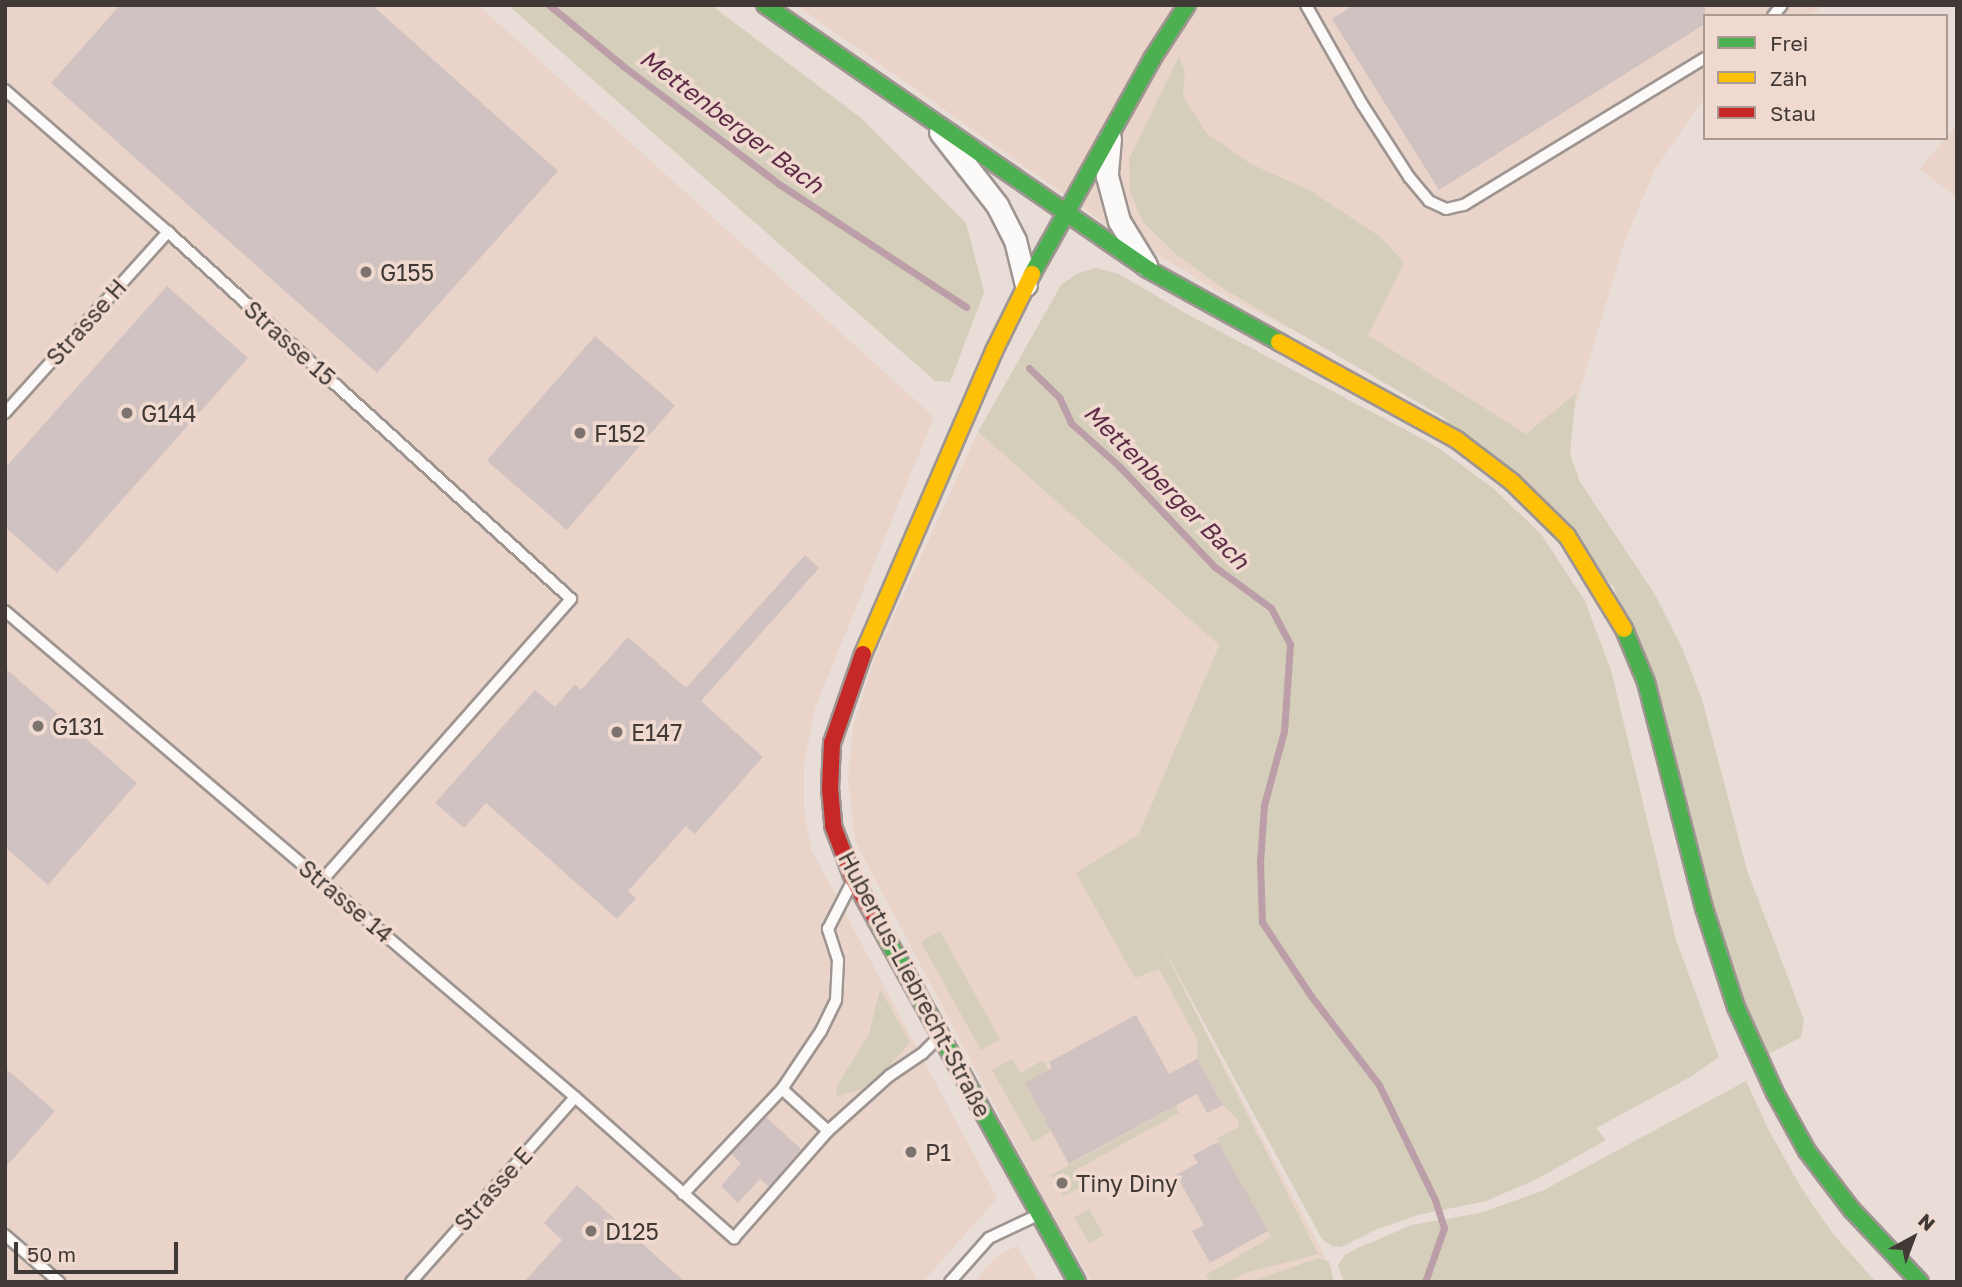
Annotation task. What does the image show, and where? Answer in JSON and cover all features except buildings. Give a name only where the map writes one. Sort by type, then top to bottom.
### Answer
[{"type":"main road","points":[[765,5],[1149,270],[1457,440],[1512,482],[1567,536],[1625,629],[1646,682],[1704,908],[1736,1007],[1775,1093],[1807,1151],[1830,1181],[1894,1257],[1920,1282]]},
{"type":"main road","name":"Hubertus-Liebrecht-Straße","points":[[1077,1282],[853,878],[833,826],[830,788],[832,743],[860,661],[969,406],[1026,285],[1152,59],[1187,5]]},
{"type":"street","points":[[932,122],[997,205],[1015,240],[1026,285]]},
{"type":"street","name":"Hubertus-Liebrecht-Straße","points":[[1110,137],[1107,176],[1119,222],[1149,270]]},
{"type":"lane","points":[[1306,5],[1362,104],[1409,177],[1429,201],[1446,209],[1464,205],[1703,59]]},
{"type":"lane","name":"Strasse 15","points":[[5,90],[167,232],[571,600],[322,880]]},
{"type":"lane","name":"Strasse H","points":[[5,413],[167,232]]},
{"type":"lane","name":"Strasse 14","points":[[5,611],[575,1097],[734,1238],[828,1131]]},
{"type":"lane","points":[[683,1194],[782,1089],[821,1031],[836,1000],[838,960],[828,929],[853,878]]},
{"type":"lane","points":[[782,1089],[828,1131],[889,1076],[922,1054],[941,1034]]},
{"type":"lane","name":"Strasse E","points":[[411,1282],[575,1097]]},
{"type":"lane","points":[[950,1282],[989,1238],[1039,1214]]},
{"type":"lane","points":[[5,1235],[59,1282]]},
{"type":"shaded area","points":[[5,5],[478,5],[934,417],[815,708],[804,766],[804,808],[811,849],[997,1198],[923,1282],[5,1282]]},
{"type":"shaded area","points":[[508,5],[711,5],[861,118],[966,223],[984,292],[950,382],[935,381]]},
{"type":"shaded area","points":[[796,5],[1825,5],[1811,14],[1703,14],[1703,100],[1655,169],[1625,240],[1579,393],[1554,488],[1418,394],[1228,297],[1109,226]]},
{"type":"shaded area","points":[[1179,56],[1185,71],[1183,95],[1206,133],[1251,164],[1309,190],[1382,238],[1404,263],[1368,335],[1526,434],[1576,393],[1570,454],[1580,482],[1654,593],[1682,648],[1702,699],[1747,870],[1804,1020],[1801,1037],[1767,1055],[1740,999],[1614,587],[1443,417],[1224,289],[1177,255],[1143,222],[1130,192],[1129,159]]},
{"type":"shaded area","points":[[1957,125],[1957,197],[1919,169],[1944,140],[1948,140],[1948,135]]},
{"type":"shaded area","points":[[1096,268],[1119,274],[1185,313],[1434,445],[1493,488],[1541,534],[1585,601],[1611,670],[1676,940],[1719,1057],[1690,1077],[1596,1128],[1606,1140],[1535,1180],[1486,1201],[1418,1215],[1375,1230],[1341,1247],[1332,1246],[1322,1239],[1159,940],[1318,1254],[1245,1273],[1228,1282],[1210,1282],[1206,1275],[1271,1237],[1218,1142],[1217,1138],[1239,1127],[1239,1121],[1223,1105],[1197,1059],[1198,1041],[1159,969],[1135,978],[1076,873],[1139,834],[1219,645],[978,432],[1061,285],[1078,273]]},
{"type":"shaded area","points":[[978,432],[1219,645],[1127,862],[1142,908],[1326,1259],[1327,1274],[1332,1282],[1092,1282],[1046,1203],[855,841],[848,779],[853,727],[875,657]]},
{"type":"shaded area","points":[[940,931],[1000,1039],[981,1050],[921,942]]},
{"type":"shaded area","points":[[880,989],[910,1042],[879,1078],[861,1089],[837,1096],[836,1087],[869,1034]]},
{"type":"shaded area","points":[[1012,1059],[1021,1073],[1043,1060],[1049,1070],[1025,1084],[1051,1131],[1033,1143],[992,1070]]},
{"type":"shaded area","points":[[1746,1081],[1767,1127],[1800,1186],[1833,1234],[1876,1282],[1345,1282],[1341,1275],[1338,1265],[1345,1255],[1358,1248],[1412,1225],[1480,1213],[1542,1191]]},
{"type":"shaded area","points":[[1176,1106],[1179,1113],[1074,1171],[1082,1186],[1063,1197],[1051,1175]]},
{"type":"shaded area","points":[[1089,1209],[1104,1235],[1089,1243],[1074,1218]]},
{"type":"shaded area","points":[[1017,1245],[1038,1282],[974,1282],[994,1259]]},
{"type":"shaded area","points":[[1319,1258],[1329,1261],[1334,1282],[1249,1282]]},
{"type":"waterway","name":"Mettenberger Bach","points":[[549,5],[623,66],[779,184],[966,307]]},
{"type":"waterway","name":"Mettenberger Bach","points":[[1029,368],[1059,397],[1071,423],[1119,466],[1215,567],[1271,608],[1290,644],[1284,731],[1264,805],[1260,862],[1262,922],[1311,996],[1379,1085],[1435,1200],[1444,1228],[1425,1282]]},
{"type":"traffic: fast","points":[[765,5],[1149,270],[1279,342]]},
{"type":"traffic: fast","points":[[1032,274],[1152,59],[1187,5]]},
{"type":"traffic: fast","points":[[1624,629],[1646,682],[1704,908],[1736,1007],[1775,1093],[1807,1151],[1852,1210],[1920,1282]]},
{"type":"traffic: fast","points":[[877,921],[1077,1282]]},
{"type":"traffic: slow","points":[[863,654],[994,351],[1032,274]]},
{"type":"traffic: slow","points":[[1279,342],[1457,440],[1512,482],[1567,536],[1624,629]]},
{"type":"traffic: jam","points":[[863,654],[832,743],[830,788],[833,826],[853,878],[877,921]]},
{"type":"place","name":"G155","points":[[366,272]]},
{"type":"place","name":"G144","points":[[127,413]]},
{"type":"place","name":"F152","points":[[580,433]]},
{"type":"place","name":"G131","points":[[38,726]]},
{"type":"place","name":"E147","points":[[617,732]]},
{"type":"place","name":"P1","points":[[911,1152]]},
{"type":"place","name":"Tiny Diny","points":[[1062,1183]]},
{"type":"place","name":"D125","points":[[591,1231]]}]
